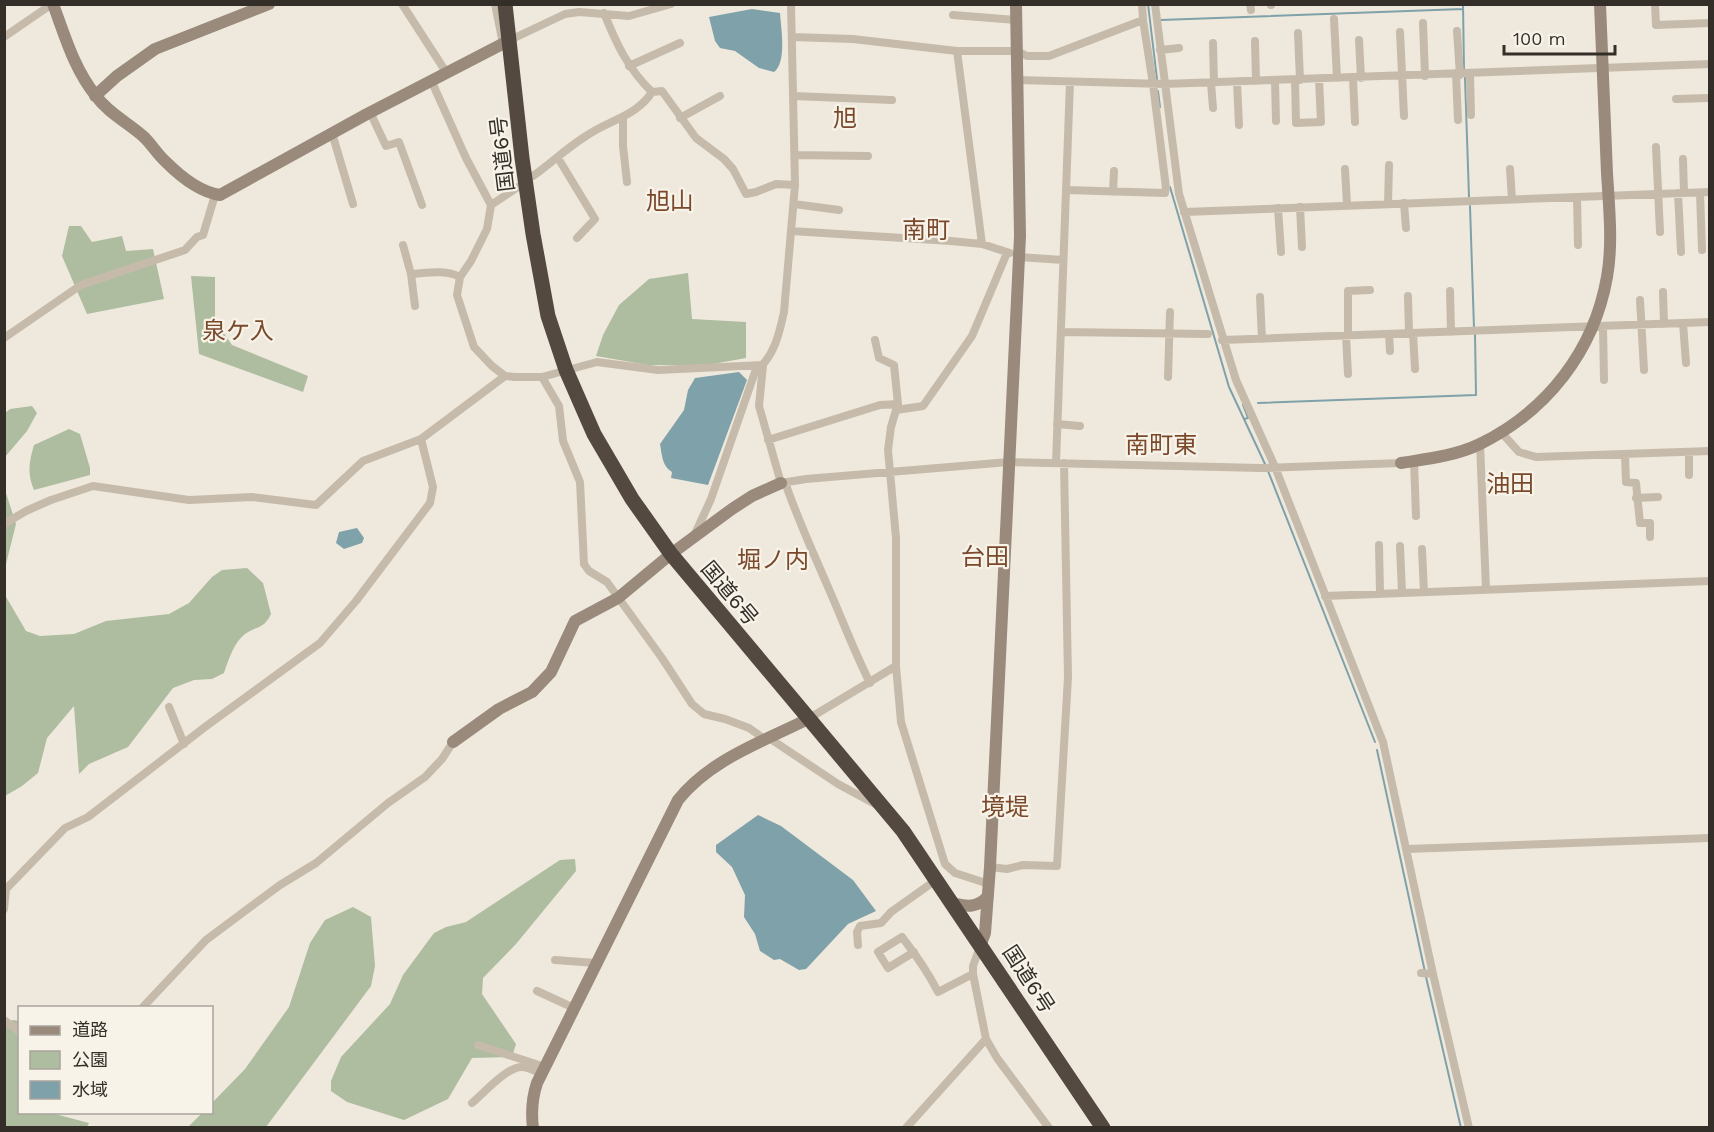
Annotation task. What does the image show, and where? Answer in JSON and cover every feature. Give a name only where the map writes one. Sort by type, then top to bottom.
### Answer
[{"type":"highway","name":"国道6号","points":[[506,4],[507,42],[522,158],[548,316],[566,370],[594,434],[633,499],[671,554],[903,831],[1103,1128]]},
{"type":"street","points":[[4,37],[53,4],[73,60],[95,96],[113,114],[146,138],[165,162],[210,194],[220,195],[446,72],[565,14],[579,12],[629,16],[670,4]]},
{"type":"street","points":[[95,96],[117,76],[155,49],[269,4]]},
{"type":"street","points":[[402,4],[446,72]]},
{"type":"street","points":[[495,4],[507,42]]},
{"type":"street","points":[[693,538],[711,499],[755,372],[763,365],[773,349],[780,333],[784,312],[795,185],[791,4]]},
{"type":"street","points":[[1016,4],[1015,254],[1009,462],[989,890],[985,933],[973,966],[973,974],[986,1039],[997,1058],[1049,1128]]},
{"type":"street","points":[[1066,190],[1165,193],[1142,4]]},
{"type":"street","points":[[1155,4],[1175,172],[1184,212],[1236,380],[1275,467],[1383,742],[1469,1128]]},
{"type":"street","points":[[1600,4],[1610,229],[1608,274],[1598,326],[1604,380]]},
{"type":"street","points":[[1655,4],[1656,25],[1710,23]]},
{"type":"street","points":[[604,13],[629,66],[652,92]]},
{"type":"street","points":[[953,15],[1016,20]]},
{"type":"street","points":[[792,37],[854,39],[957,51],[1017,51],[1027,56],[1049,56],[1143,20]]},
{"type":"street","points":[[1334,20],[1337,78]]},
{"type":"street","points":[[1422,22],[1425,76]]},
{"type":"street","points":[[1458,31],[1458,120]]},
{"type":"street","points":[[1400,32],[1404,116]]},
{"type":"street","points":[[1298,33],[1296,123],[1321,122],[1319,79]]},
{"type":"street","points":[[1355,122],[1359,40]]},
{"type":"street","points":[[1255,41],[1256,81]]},
{"type":"street","points":[[629,66],[681,43]]},
{"type":"street","points":[[1213,43],[1213,108]]},
{"type":"street","points":[[1160,50],[1179,48]]},
{"type":"street","points":[[957,51],[982,244]]},
{"type":"street","points":[[1017,80],[1153,84],[1213,83],[1710,64]]},
{"type":"street","points":[[1470,74],[1471,115]]},
{"type":"street","points":[[431,80],[490,206],[487,229],[460,277],[457,296],[474,347],[483,358],[505,376],[542,377],[597,362],[658,370],[763,365]]},
{"type":"street","points":[[1275,81],[1276,121]]},
{"type":"street","points":[[990,867],[1057,866],[1068,677],[1057,424],[1070,82]]},
{"type":"street","points":[[1237,82],[1239,125]]},
{"type":"street","points":[[652,92],[662,91],[696,138],[724,159],[746,194],[776,184],[795,185]]},
{"type":"street","points":[[533,176],[586,135],[623,118],[645,103],[652,92]]},
{"type":"street","points":[[680,118],[720,96]]},
{"type":"street","points":[[793,96],[892,100]]},
{"type":"street","points":[[1676,99],[1710,98]]},
{"type":"street","points":[[370,112],[386,146],[399,142],[422,205]]},
{"type":"street","points":[[623,118],[622,146],[627,182]]},
{"type":"street","points":[[332,133],[353,204]]},
{"type":"street","points":[[1656,147],[1660,232]]},
{"type":"street","points":[[795,155],[868,156]]},
{"type":"street","points":[[558,158],[595,219],[577,238]]},
{"type":"street","points":[[1681,252],[1683,159]]},
{"type":"street","points":[[1388,204],[1389,165]]},
{"type":"street","points":[[1344,169],[1347,206]]},
{"type":"street","points":[[1510,169],[1512,199]]},
{"type":"street","points":[[1113,192],[1114,171]]},
{"type":"street","points":[[490,206],[518,187]]},
{"type":"street","points":[[1184,212],[1710,192]]},
{"type":"street","points":[[1700,193],[1702,250]]},
{"type":"street","points":[[4,338],[81,285],[184,250],[197,237],[203,235],[215,195]]},
{"type":"street","points":[[1577,197],[1578,245]]},
{"type":"street","points":[[1404,203],[1406,228]]},
{"type":"street","points":[[794,204],[839,210]]},
{"type":"street","points":[[1300,207],[1302,247]]},
{"type":"street","points":[[1278,208],[1281,252]]},
{"type":"street","points":[[791,231],[982,244],[1015,254],[1063,260]]},
{"type":"street","points":[[403,245],[411,274],[415,306]]},
{"type":"street","points":[[768,440],[840,418],[861,409],[880,405],[923,406],[972,336],[1015,254]]},
{"type":"street","points":[[411,274],[443,272],[460,277]]},
{"type":"street","points":[[1348,374],[1348,291],[1370,290]]},
{"type":"street","points":[[1450,291],[1451,332]]},
{"type":"street","points":[[1663,292],[1664,324]]},
{"type":"street","points":[[1260,297],[1262,339]]},
{"type":"street","points":[[1408,297],[1415,369]]},
{"type":"street","points":[[1640,300],[1644,370]]},
{"type":"street","points":[[1168,377],[1170,312]]},
{"type":"street","points":[[1222,340],[1710,322]]},
{"type":"street","points":[[1683,323],[1686,363]]},
{"type":"street","points":[[144,1006],[206,940],[280,885],[316,862],[388,803],[425,777],[442,759],[453,742],[499,710],[532,692],[551,672],[575,621],[618,598],[671,554],[752,496],[783,483],[806,479],[1009,462],[1275,467],[1401,463],[1433,459],[1480,444],[1528,414],[1559,384],[1598,326]]},
{"type":"street","points":[[1061,332],[1208,334]]},
{"type":"street","points":[[1389,334],[1390,351]]},
{"type":"street","points":[[875,340],[879,358],[894,365],[897,407],[888,450],[896,538],[896,666],[901,722],[945,864],[955,873],[989,890]]},
{"type":"street","points":[[763,365],[759,406],[768,440],[796,516],[849,641],[870,683]]},
{"type":"street","points":[[4,524],[51,500],[93,486],[189,500],[252,497],[316,505],[363,461],[421,439],[505,376]]},
{"type":"street","points":[[542,377],[559,406],[563,441],[580,482],[585,564],[589,571],[607,582],[692,704],[704,714],[725,718],[749,728],[838,784],[883,808]]},
{"type":"street","points":[[1057,424],[1080,426]]},
{"type":"street","points":[[1500,431],[1519,452],[1536,457],[1710,451]]},
{"type":"street","points":[[4,909],[5,889],[65,828],[88,817],[320,643],[356,601],[430,503],[434,487],[421,439]]},
{"type":"street","points":[[1480,444],[1486,589]]},
{"type":"street","points":[[1689,452],[1689,475]]},
{"type":"street","points":[[1625,454],[1626,483],[1636,483],[1640,523],[1650,524],[1650,537]]},
{"type":"street","points":[[1414,461],[1416,516]]},
{"type":"street","points":[[1636,498],[1658,497]]},
{"type":"street","points":[[1379,545],[1380,593]]},
{"type":"street","points":[[1400,546],[1402,592]]},
{"type":"street","points":[[1422,549],[1424,592]]},
{"type":"street","points":[[1325,596],[1710,581]]},
{"type":"street","points":[[533,1128],[533,1094],[543,1070],[678,800],[689,787],[716,765],[808,719],[896,666]]},
{"type":"street","points":[[169,707],[184,744]]},
{"type":"street","points":[[1407,849],[1710,838]]},
{"type":"street","points":[[858,945],[857,932],[860,926],[867,923],[880,923],[891,912],[936,880]]},
{"type":"street","points":[[952,903],[966,907],[977,905],[989,890]]},
{"type":"street","points":[[914,952],[926,967],[939,992],[973,974]]},
{"type":"street","points":[[555,960],[596,963]]},
{"type":"street","points":[[1421,973],[1433,974]]},
{"type":"street","points":[[537,991],[574,1008]]},
{"type":"street","points":[[4,1020],[18,1030]]},
{"type":"street","points":[[906,1128],[986,1039]]},
{"type":"street","points":[[478,1045],[543,1070]]},
{"type":"street","points":[[472,1103],[506,1072],[524,1067],[543,1070]]},
{"type":"green space","points":[[69,226],[81,226],[92,242],[122,236],[126,251],[153,249],[164,299],[87,314],[62,256]]},
{"type":"green space","points":[[688,273],[692,319],[746,322],[746,358],[707,365],[648,365],[596,356],[603,335],[619,305],[649,279]]},
{"type":"green space","points":[[191,276],[215,277],[215,320],[232,345],[308,376],[303,392],[199,354]]},
{"type":"green space","points":[[32,406],[37,413],[27,431],[5,457],[5,413],[10,409]]},
{"type":"green space","points":[[69,429],[80,434],[90,475],[34,490],[30,479],[30,468],[34,445]]},
{"type":"green space","points":[[5,490],[16,524],[5,568]]},
{"type":"green space","points":[[247,568],[263,583],[271,614],[263,625],[245,634],[238,642],[224,673],[212,679],[194,680],[173,688],[128,747],[89,764],[79,774],[74,706],[47,738],[38,773],[5,796],[5,595],[26,631],[40,636],[74,634],[106,621],[169,614],[189,603],[212,577],[222,570]]},
{"type":"green space","points":[[575,859],[576,871],[516,944],[483,978],[482,994],[516,1044],[512,1057],[472,1058],[448,1099],[404,1120],[347,1102],[331,1091],[331,1081],[341,1057],[390,1004],[403,975],[434,933],[466,922],[560,860]]},
{"type":"green space","points":[[353,907],[371,917],[375,966],[371,986],[266,1127],[188,1127],[201,1114],[213,1114],[213,1102],[245,1069],[289,1007],[310,943],[325,920]]},
{"type":"green space","points":[[13,1020],[18,1021],[18,1114],[55,1114],[89,1123],[87,1127],[5,1127],[4,1024]]},
{"type":"water","points":[[752,9],[780,13],[782,53],[781,61],[774,72],[759,68],[735,51],[720,48],[715,41],[709,17]]},
{"type":"water","points":[[739,372],[747,380],[708,485],[671,478],[672,472],[664,463],[660,444],[684,410],[688,390],[695,378]]},
{"type":"water","points":[[357,528],[364,538],[362,543],[344,549],[336,543],[339,532]]},
{"type":"water","points":[[758,815],[781,826],[853,880],[876,911],[848,924],[806,969],[799,970],[780,959],[774,960],[760,951],[755,934],[744,917],[745,895],[732,867],[716,852],[716,845]]},
{"type":"waterway","points":[[1148,4],[1157,79]]},
{"type":"waterway","points":[[1463,4],[1464,70]]},
{"type":"waterway","points":[[1161,20],[1463,9]]},
{"type":"waterway","points":[[1465,78],[1469,197]]},
{"type":"waterway","points":[[1158,91],[1160,107]]},
{"type":"waterway","points":[[1170,187],[1229,387],[1265,464]]},
{"type":"waterway","points":[[1470,206],[1474,328]]},
{"type":"waterway","points":[[1258,403],[1476,395],[1475,334]]},
{"type":"waterway","points":[[1243,405],[1248,418],[1244,419]]},
{"type":"waterway","points":[[1268,471],[1375,742]]},
{"type":"waterway","points":[[1377,750],[1425,972]]},
{"type":"waterway","points":[[1426,977],[1461,1128]]},
{"type":"district","name":"旭","points":[[845,118]]},
{"type":"district","name":"旭山","points":[[670,201]]},
{"type":"district","name":"南町","points":[[926,230]]},
{"type":"district","name":"泉ケ入","points":[[238,331]]},
{"type":"district","name":"南町東","points":[[1161,445]]},
{"type":"district","name":"油田","points":[[1510,484]]},
{"type":"district","name":"台田","points":[[985,557]]},
{"type":"district","name":"堀ノ内","points":[[773,560]]},
{"type":"district","name":"境堤","points":[[1005,807]]}]
